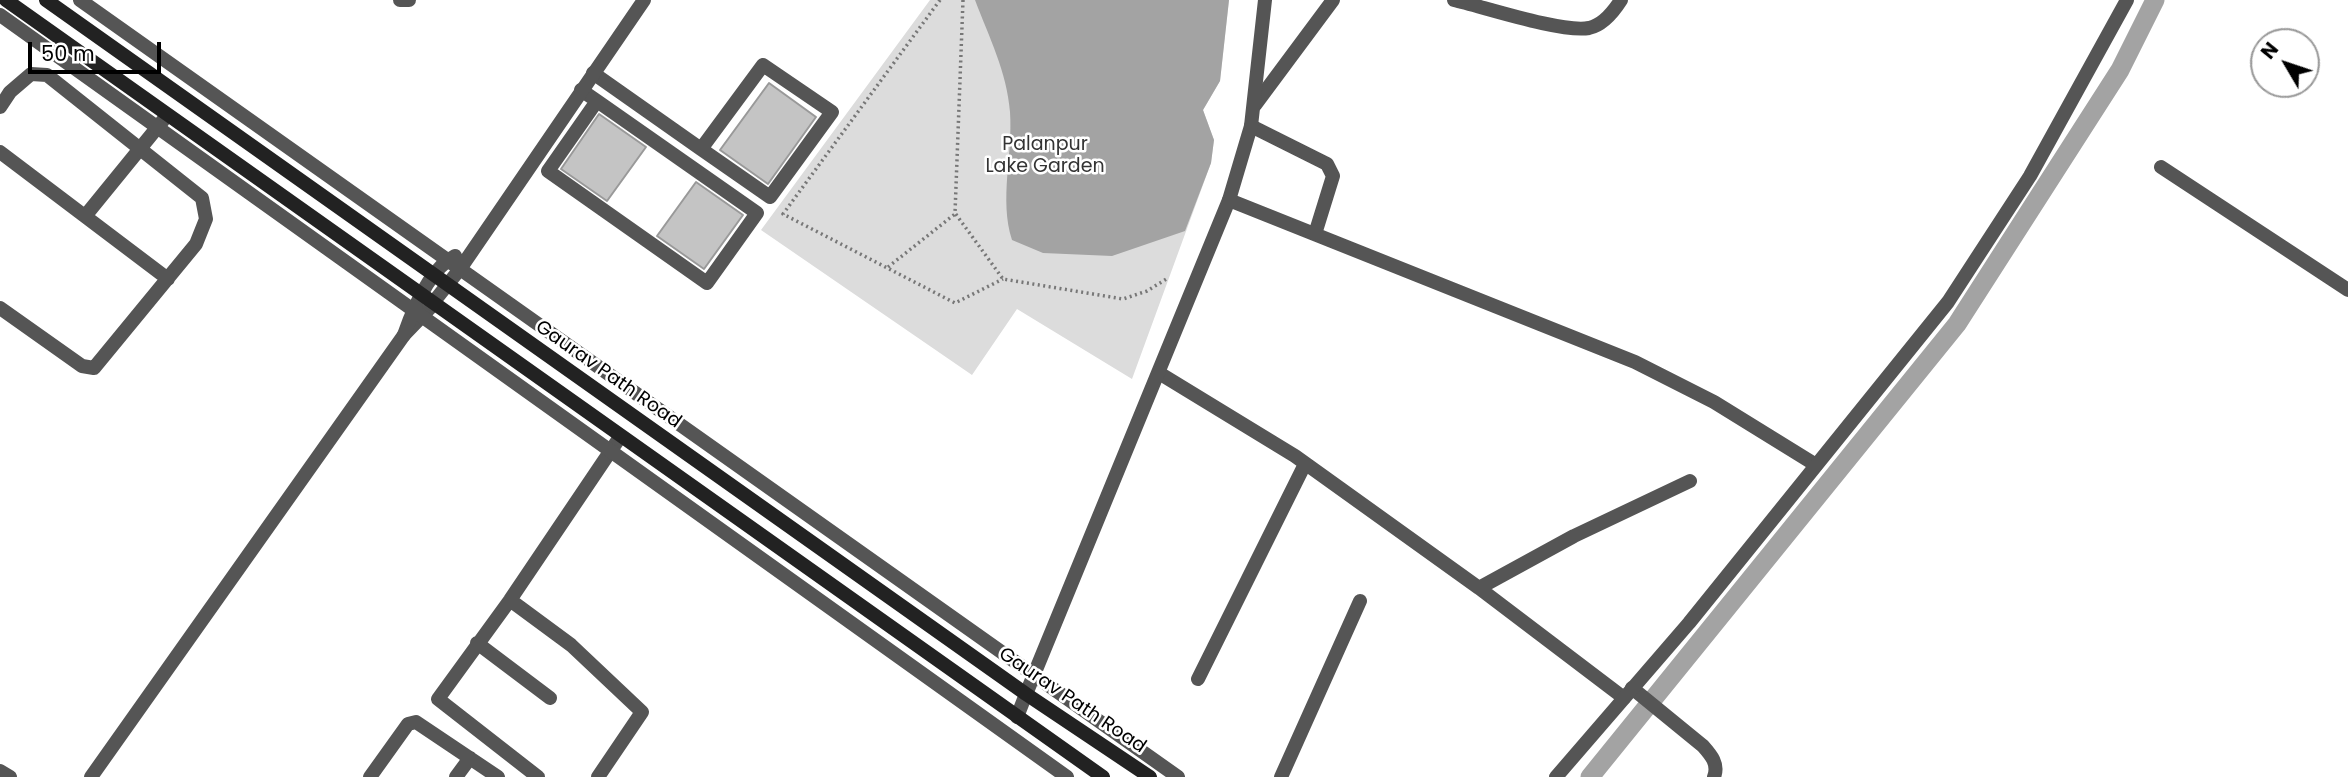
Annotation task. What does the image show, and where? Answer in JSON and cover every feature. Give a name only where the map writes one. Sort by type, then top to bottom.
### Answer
[{"type":"main road","points":[[5,0],[163,121],[422,306],[620,437],[1103,777]]},
{"type":"main road","name":"Gaurav Path Road","points":[[46,0],[1026,694],[1150,777]]},
{"type":"street","points":[[79,0],[1178,777]]},
{"type":"street","points":[[400,0],[409,0]]},
{"type":"street","points":[[422,306],[448,285],[460,269],[472,247],[644,0]]},
{"type":"street","points":[[1017,717],[1229,200],[1255,105],[1265,0]]},
{"type":"street","points":[[1255,105],[1333,0]]},
{"type":"street","points":[[1454,0],[1564,26],[1589,28],[1608,18],[1621,0]]},
{"type":"street","points":[[1556,777],[1632,694],[1948,302],[2030,176],[2127,0]]},
{"type":"street","points":[[0,15],[163,121],[86,215]]},
{"type":"street","points":[[593,73],[701,149],[770,197],[832,112],[764,65],[701,149]]},
{"type":"street","points":[[0,107],[10,92],[30,74],[47,75],[202,198],[206,219],[196,244],[94,368],[82,366],[0,308]]},
{"type":"street","points":[[581,90],[597,101],[757,213],[707,283],[548,170],[597,101]]},
{"type":"street","points":[[1251,126],[1328,164],[1332,169],[1333,176],[1315,234]]},
{"type":"street","points":[[0,152],[168,279]]},
{"type":"street","points":[[2161,167],[2348,290]]},
{"type":"street","points":[[1229,200],[1635,362],[1714,401],[1816,465]]},
{"type":"street","points":[[91,777],[404,335],[422,306],[435,275],[447,260],[472,247]]},
{"type":"street","points":[[422,306],[609,452],[1067,777]]},
{"type":"street","points":[[1159,373],[1305,464],[1479,588],[1663,713],[1713,757],[1716,768],[1714,777]]},
{"type":"street","points":[[538,777],[438,699],[510,600],[620,437]]},
{"type":"street","points":[[1198,679],[1305,464]]},
{"type":"street","points":[[1479,588],[1574,536],[1690,481]]},
{"type":"street","points":[[510,600],[571,645],[642,712],[598,777]]},
{"type":"street","points":[[1281,777],[1360,601]]},
{"type":"street","points":[[477,643],[550,698]]},
{"type":"street","points":[[370,777],[408,724],[416,722],[498,777]]},
{"type":"street","points":[[456,777],[470,758]]},
{"type":"street","points":[[0,771],[10,777]]},
{"type":"path","points":[[940,0],[783,214],[955,303],[1003,279],[1123,299],[1140,294],[1168,278]]},
{"type":"path","points":[[963,0],[955,213],[1003,279]]},
{"type":"path","points":[[888,267],[955,213]]},
{"type":"green space","name":"Palanpur Lake Garden","points":[[930,0],[1229,0],[1220,81],[1203,110],[1214,140],[1211,163],[1132,379],[1017,309],[972,375],[761,230]]},
{"type":"shaded area","points":[[975,0],[1229,0],[1220,81],[1203,110],[1214,140],[1211,163],[1185,231],[1112,256],[1043,253],[1012,240],[1006,193],[1010,128],[1008,97],[997,55]]},
{"type":"building","points":[[769,83],[816,117],[768,184],[720,150]]},
{"type":"building","points":[[599,114],[646,147],[607,201],[561,169]]},
{"type":"building","points":[[696,182],[743,215],[704,269],[657,236]]},
{"type":"waterway","points":[[1590,777],[1957,324],[2120,70],[2155,0]]}]
